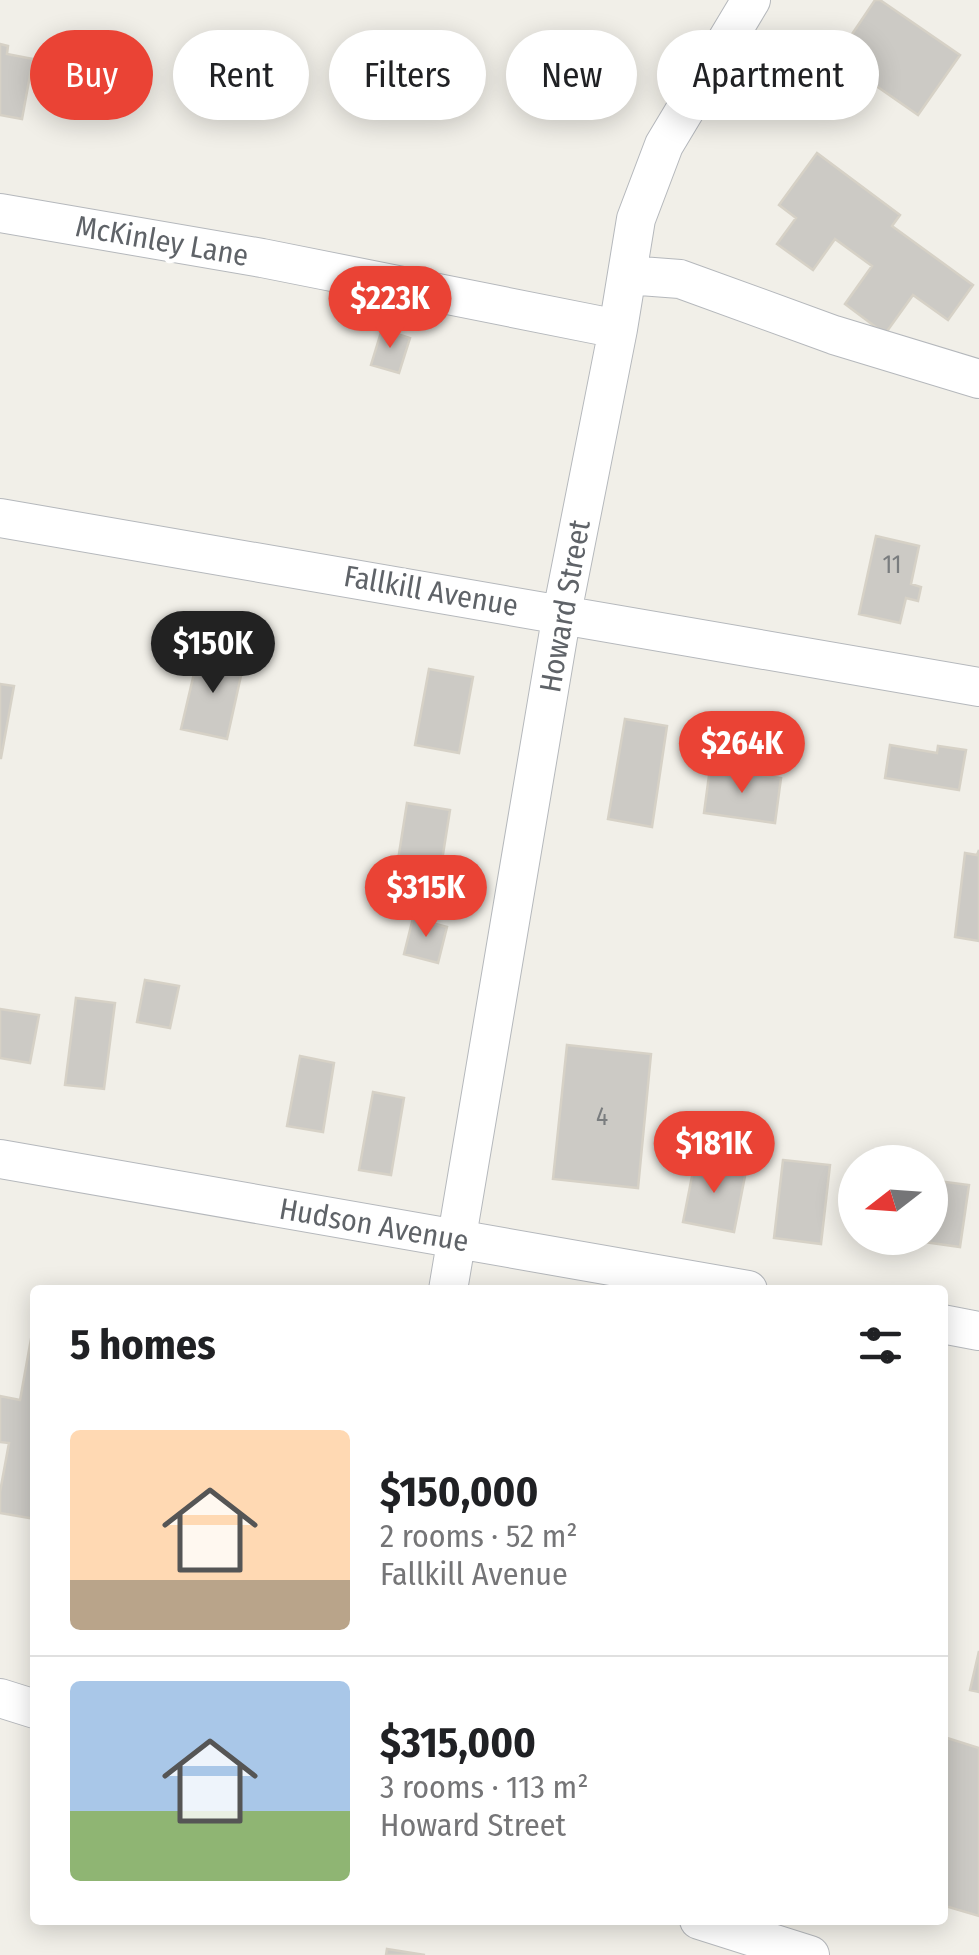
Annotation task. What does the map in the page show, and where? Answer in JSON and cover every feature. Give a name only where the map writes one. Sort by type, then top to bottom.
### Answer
[{"type":"street","name":"Howard Street","points":[[449,1285],[562,614],[636,219],[664,145],[751,0]]},
{"type":"street","name":"McKinley Lane","points":[[0,213],[262,258],[618,329]]},
{"type":"street","points":[[627,276],[680,279],[834,335],[979,379]]},
{"type":"street","name":"Fallkill Avenue","points":[[0,518],[979,687]]},
{"type":"street","name":"Hudson Avenue","points":[[0,1160],[720,1285]]},
{"type":"street","points":[[948,1325],[979,1330]]},
{"type":"street","points":[[0,1698],[30,1707]]},
{"type":"street","points":[[715,1925],[810,1955]]},
{"type":"building","points":[[875,0],[880,0],[960,55],[918,115],[879,88],[879,30],[855,30]]},
{"type":"building","points":[[0,44],[8,46],[7,54],[30,58],[30,75],[22,119],[0,115]]},
{"type":"building","points":[[817,153],[900,215],[892,226],[973,285],[948,320],[913,295],[885,334],[845,304],[872,266],[835,239],[813,270],[777,244],[796,218],[779,205]]},
{"type":"building","points":[[382,329],[410,338],[399,373],[371,365]]},
{"type":"building","points":[[876,536],[919,546],[911,584],[921,587],[918,601],[906,598],[900,623],[859,614]]},
{"type":"building","points":[[199,652],[244,662],[227,739],[181,729]]},
{"type":"building","points":[[429,669],[473,677],[459,753],[415,745]]},
{"type":"building","points":[[0,684],[14,686],[1,758],[0,758]]},
{"type":"building","points":[[625,719],[667,726],[652,827],[608,819]]},
{"type":"building","points":[[890,745],[937,753],[938,746],[966,750],[959,790],[885,778]]},
{"type":"building","points":[[710,768],[781,778],[775,823],[704,813]]},
{"type":"building","points":[[407,803],[450,810],[438,886],[395,879]]},
{"type":"building","points":[[979,850],[979,941],[955,937],[965,853],[977,855]]},
{"type":"building","points":[[413,918],[447,927],[438,963],[404,954]]},
{"type":"building","points":[[145,980],[179,986],[170,1028],[137,1022]]},
{"type":"building","points":[[76,998],[115,1003],[104,1089],[65,1085]]},
{"type":"building","points":[[0,1009],[39,1015],[30,1063],[0,1058]]},
{"type":"building","points":[[567,1045],[651,1054],[638,1188],[553,1179]]},
{"type":"building","points":[[300,1056],[334,1063],[323,1132],[287,1126]]},
{"type":"building","points":[[373,1092],[404,1098],[391,1175],[359,1170]]},
{"type":"building","points":[[783,1160],[830,1165],[821,1244],[774,1238]]},
{"type":"building","points":[[695,1161],[746,1171],[734,1232],[683,1222]]},
{"type":"building","points":[[948,1182],[969,1185],[960,1247],[948,1245]]},
{"type":"building","points":[[30,1345],[30,1518],[0,1513],[9,1443],[0,1442],[0,1396],[20,1400]]},
{"type":"building","points":[[979,1651],[979,1692],[970,1690]]},
{"type":"building","points":[[948,1738],[979,1748],[979,1916],[948,1907]]},
{"type":"building","points":[[387,1949],[425,1955],[386,1955]]}]
